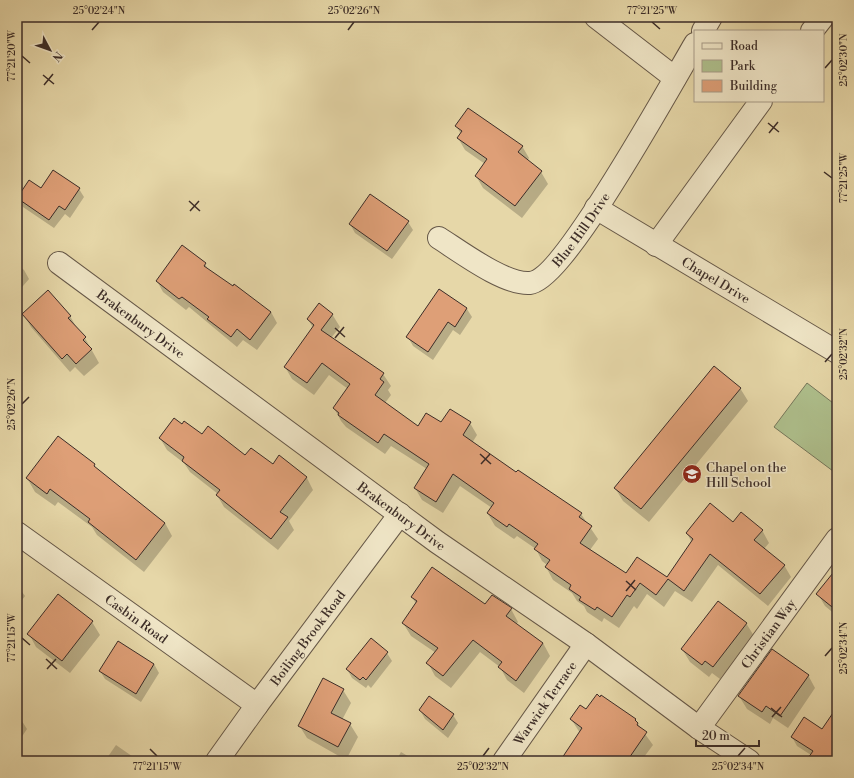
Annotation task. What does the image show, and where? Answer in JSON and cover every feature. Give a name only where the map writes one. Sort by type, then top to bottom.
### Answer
[{"type":"street","points":[[596,17],[675,78]]},
{"type":"street","points":[[703,30],[711,17]]},
{"type":"street","points":[[813,30],[823,17]]},
{"type":"street","name":"Blue Hill Drive","points":[[439,238],[503,277],[519,283],[532,283],[544,276],[555,265],[596,208],[694,46]]},
{"type":"street","points":[[656,245],[760,102]]},
{"type":"street","name":"Chapel Drive","points":[[596,208],[837,352]]},
{"type":"street","name":"Brakenbury Drive","points":[[59,263],[400,514],[586,644],[699,728],[749,761]]},
{"type":"street","name":"Boiling Brook Road","points":[[217,761],[256,705],[400,514]]},
{"type":"street","name":"Casbin Road","points":[[17,533],[256,705]]},
{"type":"street","name":"Christian Way","points":[[699,728],[837,539]]},
{"type":"street","name":"Warwick Terrace","points":[[504,761],[586,644]]},
{"type":"green space","points":[[807,383],[837,406],[837,474],[774,427]]},
{"type":"building","points":[[468,108],[523,146],[518,152],[542,171],[515,206],[475,176],[487,159],[457,138],[462,131],[455,126]]},
{"type":"building","points":[[53,170],[80,188],[65,210],[59,206],[49,220],[17,198],[29,180],[41,188]]},
{"type":"building","points":[[370,194],[409,221],[387,251],[349,224]]},
{"type":"building","points":[[182,245],[206,263],[204,266],[233,286],[234,284],[271,312],[250,340],[237,329],[231,337],[207,319],[209,317],[182,297],[179,299],[156,281]]},
{"type":"building","points":[[439,289],[467,308],[455,327],[448,322],[428,352],[406,337]]},
{"type":"building","points":[[48,290],[71,316],[68,318],[86,337],[83,340],[92,349],[76,364],[67,354],[62,359],[22,314]]},
{"type":"building","points":[[319,303],[333,314],[321,330],[384,373],[380,379],[384,382],[375,395],[418,426],[426,413],[441,422],[450,409],[471,422],[463,435],[516,472],[518,470],[582,513],[579,517],[592,526],[580,543],[626,573],[637,557],[667,577],[693,539],[686,533],[710,503],[733,522],[741,512],[763,530],[754,540],[785,565],[760,594],[710,554],[684,591],[668,579],[656,595],[640,583],[630,597],[627,595],[612,617],[597,607],[595,610],[579,600],[581,597],[569,589],[571,585],[545,567],[550,560],[534,549],[538,544],[509,524],[507,527],[487,513],[494,503],[453,474],[436,502],[414,488],[429,464],[384,434],[378,443],[338,415],[339,413],[333,408],[350,384],[322,363],[307,383],[284,367],[314,325],[307,319]]},
{"type":"building","points":[[714,366],[741,388],[641,509],[614,488]]},
{"type":"building","points":[[174,418],[182,424],[184,421],[202,434],[208,426],[245,455],[251,448],[273,464],[279,455],[307,477],[280,512],[288,517],[271,539],[216,495],[220,490],[182,461],[184,457],[159,438]]},
{"type":"building","points":[[58,436],[95,464],[94,466],[165,523],[136,560],[88,522],[90,519],[50,489],[47,494],[26,478]]},
{"type":"building","points":[[432,567],[485,604],[492,595],[512,608],[506,616],[543,643],[516,681],[498,667],[502,662],[473,640],[443,676],[426,663],[438,648],[402,623],[417,601],[411,597]]},
{"type":"building","points":[[837,568],[837,611],[816,594]]},
{"type":"building","points":[[58,594],[93,621],[62,661],[27,634]]},
{"type":"building","points":[[718,601],[747,623],[713,667],[705,661],[702,665],[681,649]]},
{"type":"building","points":[[371,638],[388,652],[366,680],[363,677],[360,680],[346,669]]},
{"type":"building","points":[[118,641],[154,664],[136,694],[99,671]]},
{"type":"building","points":[[772,649],[809,675],[780,716],[766,706],[762,712],[738,696]]},
{"type":"building","points":[[323,678],[344,689],[331,713],[351,723],[338,747],[298,726]]},
{"type":"building","points":[[597,694],[600,697],[601,695],[636,719],[635,720],[638,723],[637,725],[647,732],[627,761],[560,761],[582,728],[570,719],[580,705],[586,709]]},
{"type":"building","points":[[429,696],[454,714],[443,730],[419,710]]},
{"type":"building","points":[[837,707],[837,761],[806,761],[813,751],[791,737],[804,717],[822,729]]},
{"type":"place","name":"Chapel on the Hill School","points":[[692,474]]}]
